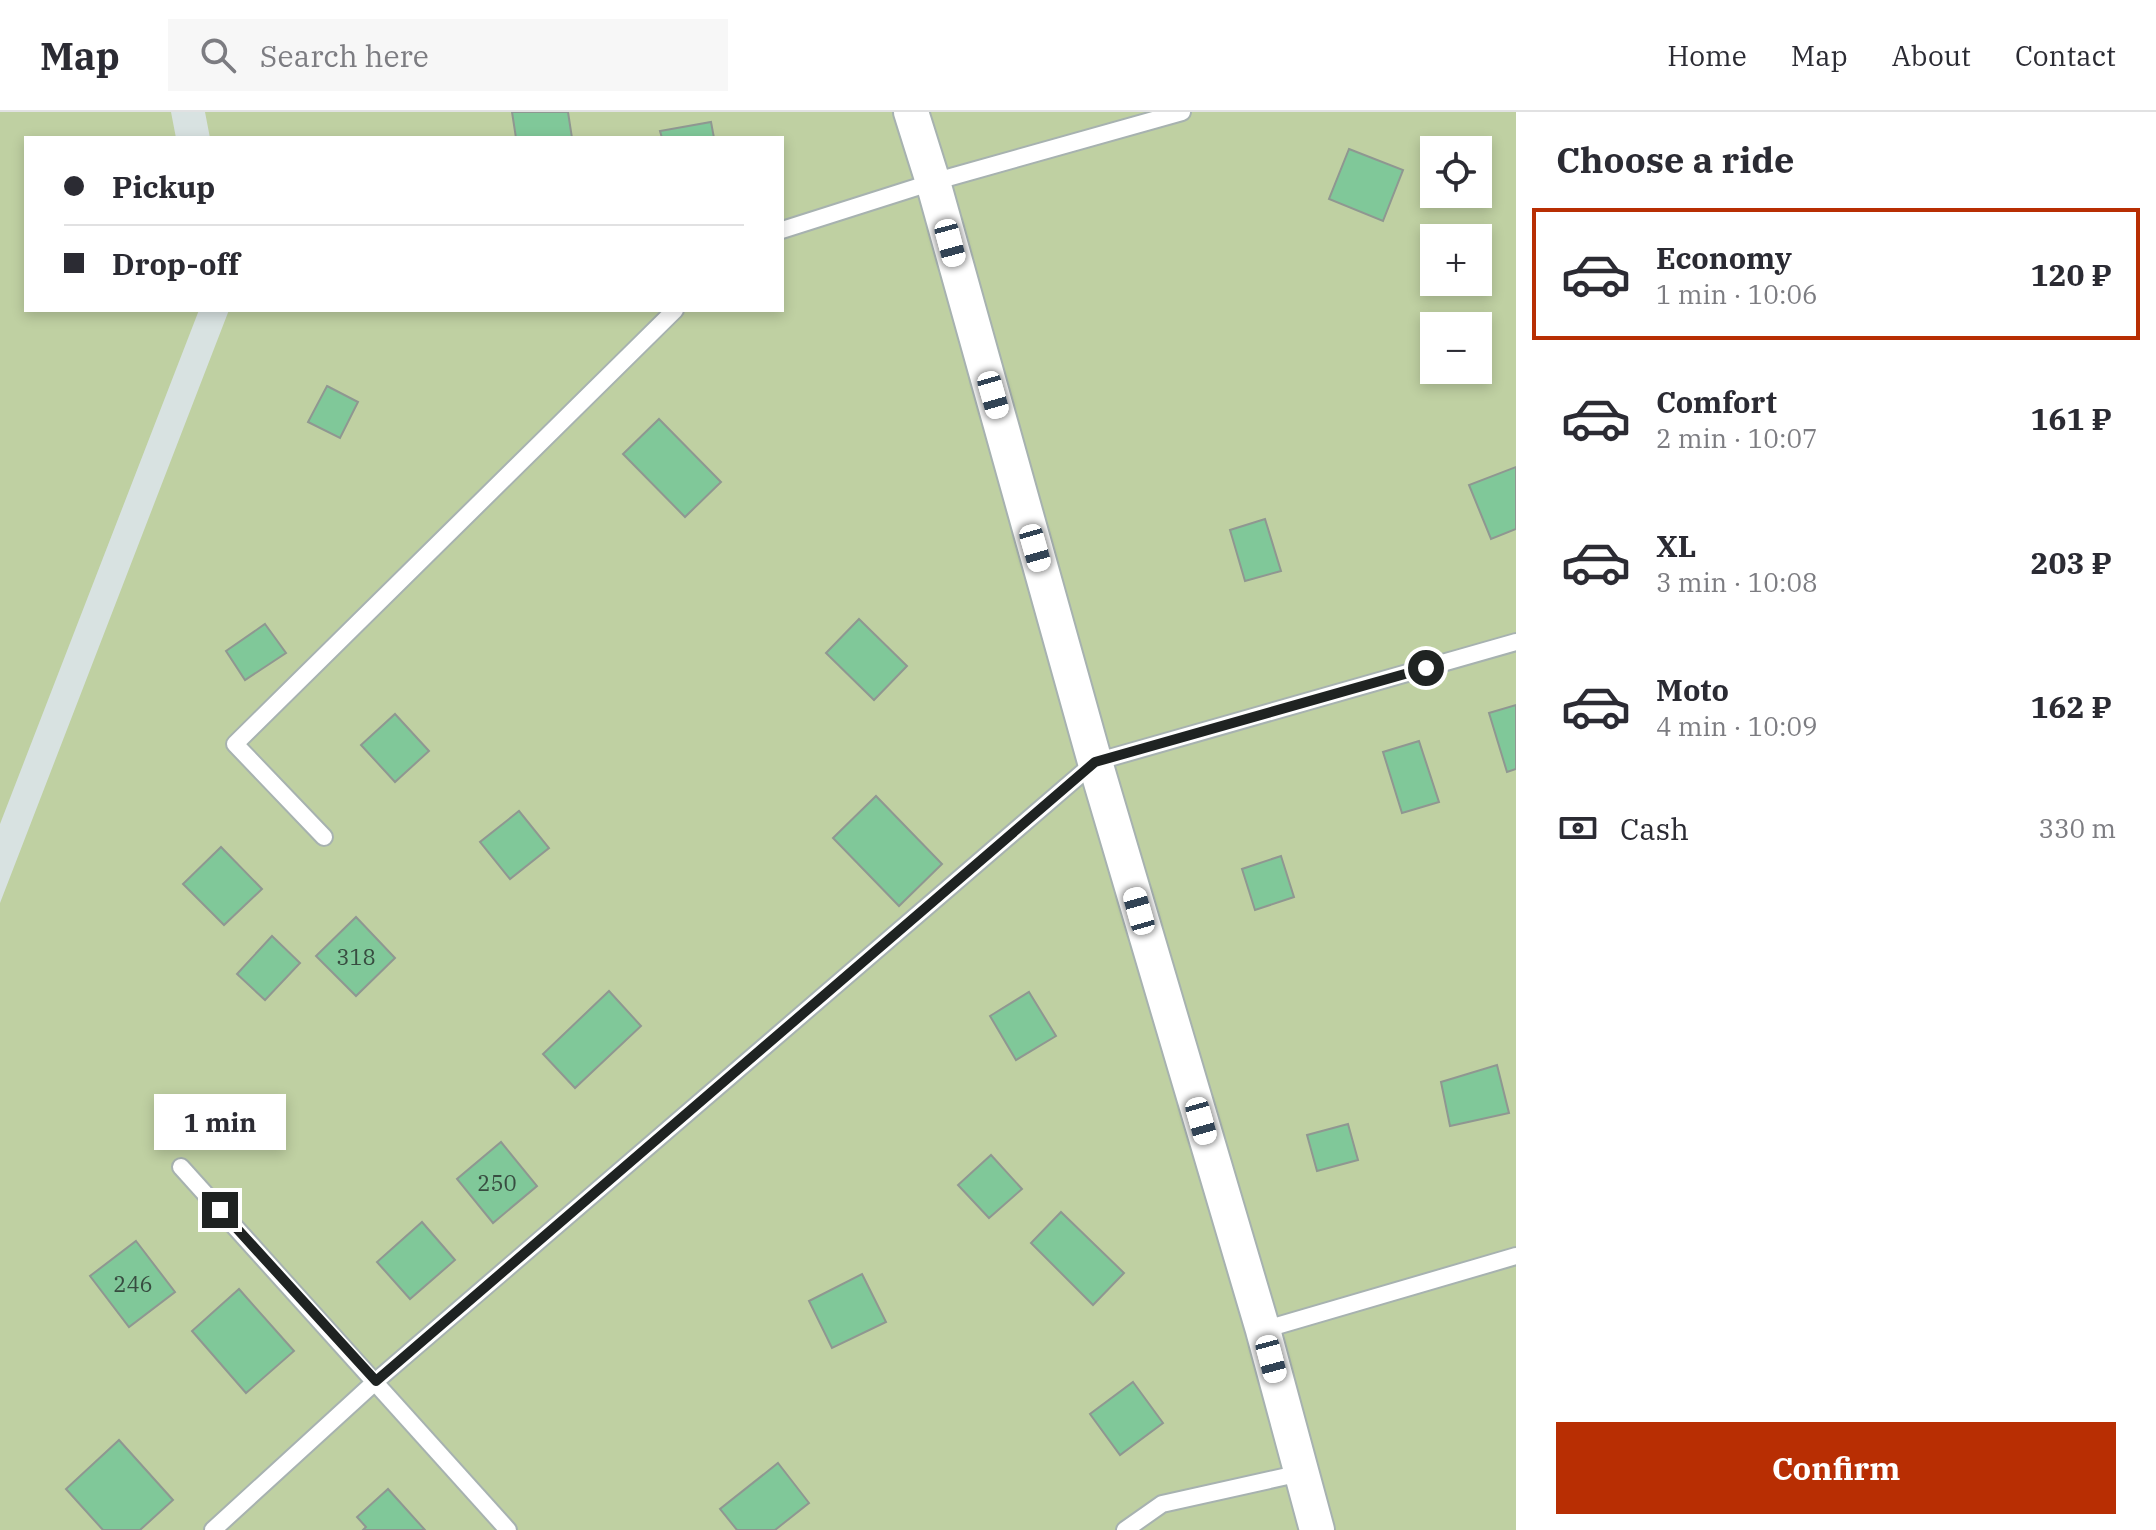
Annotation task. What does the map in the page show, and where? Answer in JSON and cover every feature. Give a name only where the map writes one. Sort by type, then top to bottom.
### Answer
[{"type":"street","points":[[911,112],[1095,762],[1263,1330],[1317,1530]]},
{"type":"lane","points":[[784,229],[933,182],[1182,112]]},
{"type":"lane","points":[[324,837],[235,744],[673,312]]},
{"type":"lane","points":[[213,1530],[376,1381],[1095,762],[1516,642]]},
{"type":"lane","points":[[181,1167],[508,1530]]},
{"type":"lane","points":[[1263,1330],[1516,1256]]},
{"type":"lane","points":[[1125,1530],[1162,1504],[1301,1473]]},
{"type":"green space","points":[[0,112],[171,112],[176,136],[24,136],[24,312],[198,312],[0,824]]},
{"type":"green space","points":[[205,112],[1516,112],[1516,1530],[0,1530],[0,903],[228,312],[784,312],[784,136],[210,136]]},
{"type":"building","points":[[512,112],[568,112],[572,136],[516,136]]},
{"type":"building","points":[[711,122],[714,136],[661,136],[660,131]]},
{"type":"building","points":[[1349,149],[1403,170],[1383,221],[1329,199]]},
{"type":"building","points":[[327,386],[358,402],[340,438],[308,422]]},
{"type":"building","points":[[659,419],[721,482],[685,517],[623,454]]},
{"type":"building","points":[[1516,467],[1516,529],[1491,539],[1469,485]]},
{"type":"building","points":[[1265,519],[1281,571],[1245,581],[1230,530]]},
{"type":"building","points":[[859,619],[907,666],[874,700],[826,653]]},
{"type":"building","points":[[265,624],[286,653],[245,680],[226,651]]},
{"type":"building","points":[[1516,705],[1516,769],[1507,772],[1489,713]]},
{"type":"building","points":[[395,714],[429,751],[395,782],[361,745]]},
{"type":"building","points":[[1419,741],[1439,802],[1402,813],[1383,752]]},
{"type":"building","points":[[876,796],[942,864],[899,906],[833,838]]},
{"type":"building","points":[[519,811],[549,848],[510,879],[480,842]]},
{"type":"building","points":[[221,847],[262,889],[224,925],[183,884]]},
{"type":"building","points":[[1281,856],[1294,897],[1255,910],[1242,869]]},
{"type":"building","points":[[356,917],[395,958],[356,996],[316,956]]},
{"type":"building","points":[[272,936],[300,963],[265,1000],[237,974]]},
{"type":"building","points":[[609,991],[641,1026],[575,1088],[543,1054]]},
{"type":"building","points":[[1029,992],[1056,1036],[1016,1060],[990,1016]]},
{"type":"building","points":[[1497,1065],[1509,1113],[1450,1126],[1441,1082]]},
{"type":"building","points":[[1348,1124],[1358,1160],[1317,1171],[1307,1135]]},
{"type":"building","points":[[501,1142],[537,1186],[493,1223],[457,1179]]},
{"type":"building","points":[[991,1155],[1022,1189],[989,1218],[958,1185]]},
{"type":"building","points":[[1061,1212],[1124,1273],[1093,1305],[1031,1243]]},
{"type":"building","points":[[422,1222],[455,1260],[410,1299],[377,1262]]},
{"type":"building","points":[[136,1241],[175,1292],[129,1327],[90,1276]]},
{"type":"building","points":[[862,1274],[886,1322],[832,1348],[809,1301]]},
{"type":"building","points":[[239,1289],[294,1351],[246,1393],[192,1331]]},
{"type":"building","points":[[1133,1382],[1163,1423],[1120,1455],[1090,1414]]},
{"type":"building","points":[[119,1440],[173,1500],[140,1530],[103,1530],[66,1489]]},
{"type":"building","points":[[778,1463],[809,1503],[775,1530],[737,1530],[720,1509]]},
{"type":"building","points":[[388,1489],[425,1530],[363,1530],[366,1527],[357,1517]]},
{"type":"route","points":[[220,1210],[376,1381],[1095,762],[1426,668]]}]
